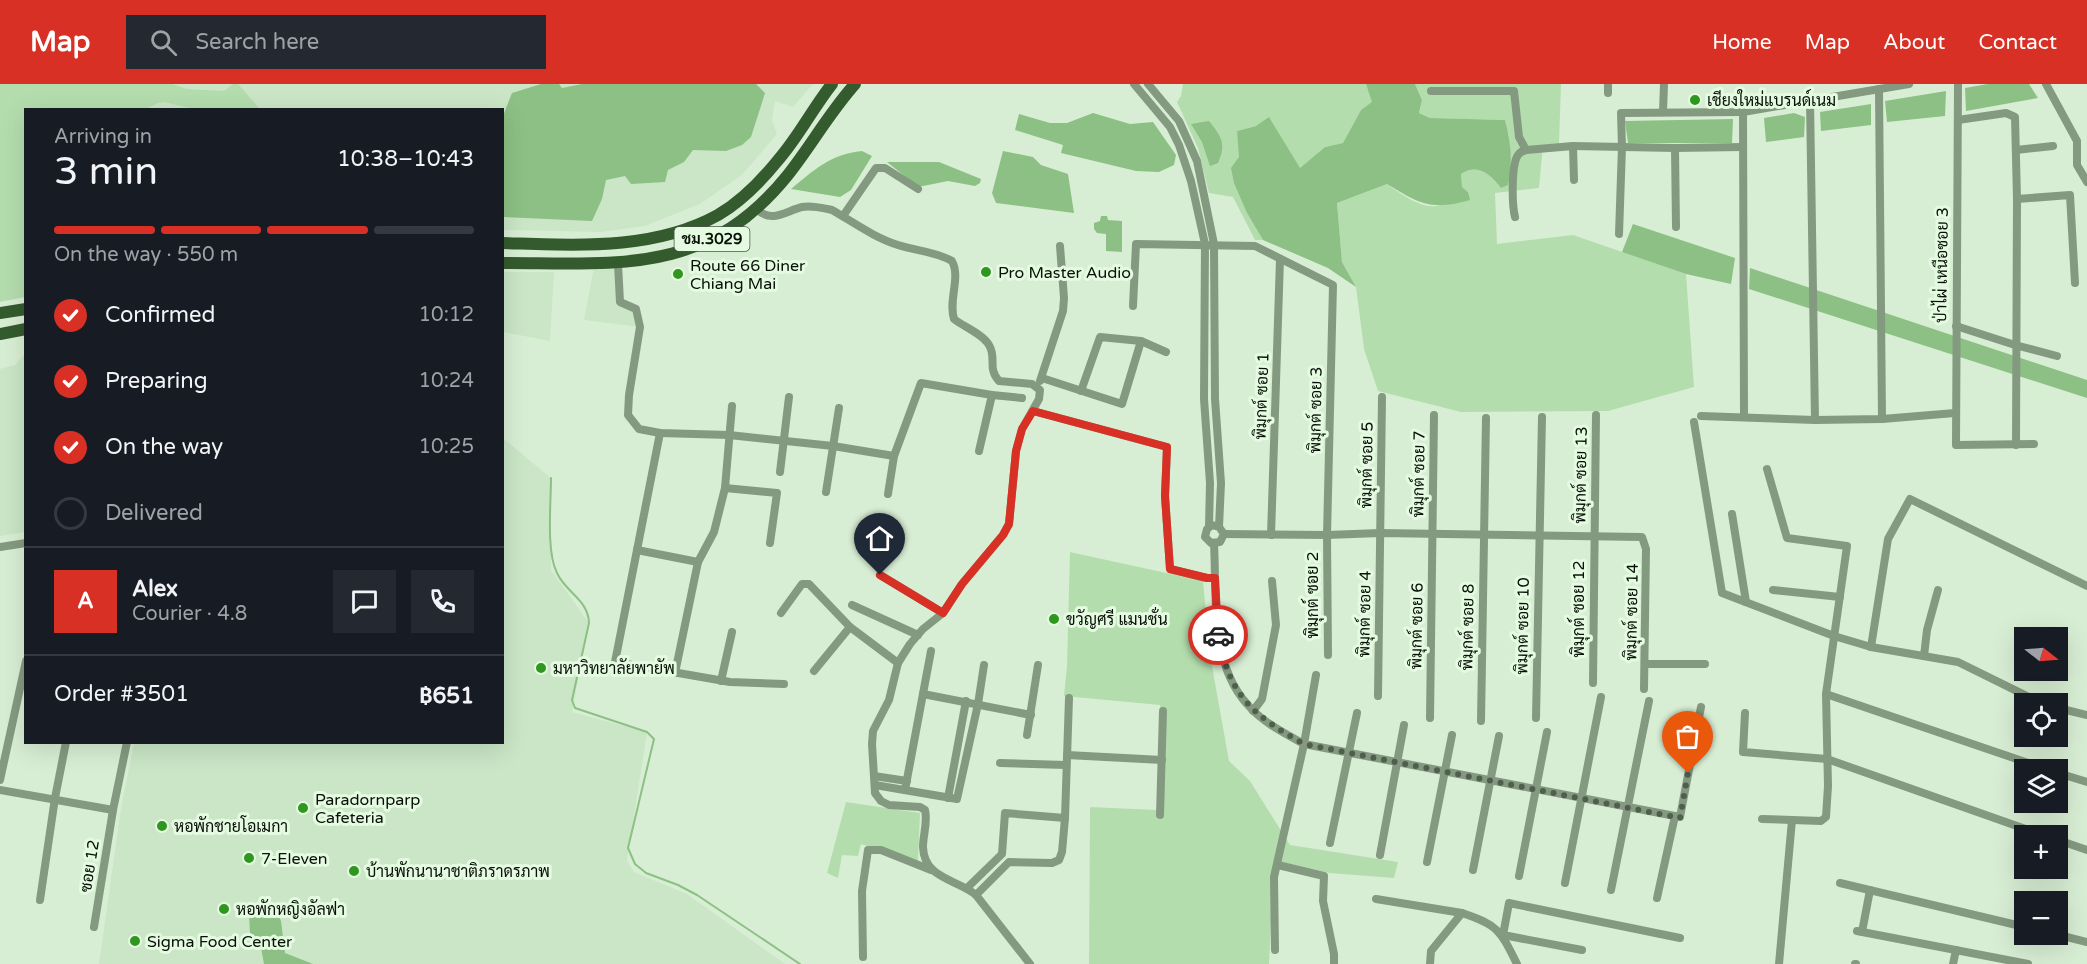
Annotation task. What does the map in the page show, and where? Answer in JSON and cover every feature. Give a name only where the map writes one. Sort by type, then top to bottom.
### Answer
[{"type":"main road","name":"ชม.3029","points":[[504,243],[571,245],[636,242],[682,231],[719,214],[743,196],[780,158],[832,84]]},
{"type":"main road","name":"ชม.3029","points":[[504,263],[618,264],[654,259],[689,250],[726,232],[757,209],[786,177],[855,84]]},
{"type":"main road","points":[[0,314],[24,309]]},
{"type":"main road","points":[[0,334],[24,329]]},
{"type":"street","points":[[822,98],[824,84]]},
{"type":"street","points":[[1134,84],[1170,127],[1187,164],[1205,244],[1204,399],[1210,483],[1209,527],[1205,537],[1208,542],[1214,544],[1222,540],[1221,483],[1215,399],[1214,244],[1197,161],[1179,121],[1148,84]]},
{"type":"street","points":[[1663,112],[1664,84]]},
{"type":"street","points":[[1618,234],[1622,147],[1621,113],[1743,112],[1909,84]]},
{"type":"street","name":"ป่าไผ่ เหนือซอย 3","points":[[1958,84],[1956,445],[2016,444]]},
{"type":"street","points":[[2046,84],[2077,141],[2077,165],[2087,182]]},
{"type":"street","points":[[1879,89],[1882,419]]},
{"type":"street","points":[[1146,98],[1154,91]]},
{"type":"street","points":[[1431,91],[1514,91],[1519,137],[1526,150]]},
{"type":"street","points":[[1810,100],[1815,420]]},
{"type":"street","points":[[1743,112],[1744,417]]},
{"type":"street","points":[[1958,120],[2006,113],[2015,117],[2016,444],[2034,444]]},
{"type":"street","points":[[1573,146],[1574,180]]},
{"type":"street","points":[[1515,217],[1513,187],[1517,158],[1519,153],[1526,150],[1573,146],[1743,147]]},
{"type":"street","points":[[2016,150],[2053,146]]},
{"type":"street","points":[[1675,148],[1676,227]]},
{"type":"street","points":[[843,216],[876,168],[885,168],[918,189]]},
{"type":"street","points":[[2017,199],[2070,195],[2075,283]]},
{"type":"street","points":[[757,209],[762,215],[770,217],[795,209],[812,207],[832,210],[894,244],[920,249],[952,261],[956,268],[951,305],[954,319],[988,341],[992,349],[992,372],[999,381],[1037,386]]},
{"type":"street","points":[[1133,306],[1136,244],[1255,246],[1280,259]]},
{"type":"street","points":[[1037,386],[1042,378],[1063,311],[1060,246]]},
{"type":"street","name":"พิมุกต์ ซอย 3","points":[[1280,259],[1333,285],[1327,535]]},
{"type":"street","name":"พิมุกต์ ซอย 1","points":[[1271,535],[1280,259]]},
{"type":"street","points":[[618,264],[620,302],[636,309],[640,327],[628,415],[639,429],[660,433],[729,435],[833,446],[894,456]]},
{"type":"street","points":[[1956,330],[2016,350],[2057,356]]},
{"type":"street","points":[[1081,391],[1100,337],[1141,340],[1166,352]]},
{"type":"street","points":[[1042,378],[1122,404],[1141,340]]},
{"type":"street","points":[[1204,342],[1215,342]]},
{"type":"street","points":[[888,494],[894,456],[921,383],[1022,398]]},
{"type":"street","points":[[931,870],[923,849],[927,815],[925,810],[920,807],[889,805],[881,801],[875,793],[873,731],[889,700],[897,663],[918,635],[943,613],[962,584],[1003,535],[1009,524],[1016,451],[1022,429],[1041,394],[1037,386]]},
{"type":"street","points":[[980,452],[992,395]]},
{"type":"street","points":[[780,472],[789,397]]},
{"type":"street","name":"พิมุกต์ ซอย 5","points":[[1380,533],[1382,397]]},
{"type":"street","points":[[675,673],[698,562],[714,532],[725,488],[732,406]]},
{"type":"street","points":[[825,492],[839,408]]},
{"type":"street","points":[[1033,411],[1167,447],[1165,496],[1170,569],[1215,578]]},
{"type":"street","points":[[1701,416],[1815,420],[1882,419],[1955,413]]},
{"type":"street","name":"พิมุกต์ ซอย 7","points":[[1432,534],[1434,415]]},
{"type":"street","name":"พิมุกต์ ซอย 13","points":[[1594,536],[1596,415]]},
{"type":"street","name":"พิมุกต์ ซอย 10","points":[[1536,718],[1542,417]]},
{"type":"street","name":"พิมุกต์ ซอย 8","points":[[1481,721],[1486,418]]},
{"type":"street","points":[[1694,422],[1722,593],[1834,636],[1871,647],[1958,662],[2021,693]]},
{"type":"street","points":[[660,433],[615,662],[720,681],[784,684]]},
{"type":"street","points":[[1207,435],[1218,434]]},
{"type":"street","points":[[1762,819],[1821,821],[1826,817],[1828,786],[1826,694],[1847,546],[1787,538],[1767,469]]},
{"type":"street","points":[[725,488],[777,493],[770,543]]},
{"type":"street","points":[[1871,647],[1888,539],[1910,499],[2087,586]]},
{"type":"street","points":[[1732,514],[1746,602]]},
{"type":"street","points":[[1209,527],[1271,535],[1380,533],[1594,536]]},
{"type":"street","name":"พิมุกต์ ซอย 4","points":[[1378,696],[1380,533]]},
{"type":"street","name":"พิมุกต์ ซอย 6","points":[[1430,718],[1432,534]]},
{"type":"street","name":"พิมุกต์ ซอย 2","points":[[1327,535],[1328,655]]},
{"type":"street","name":"พิมุกต์ ซอย 14","points":[[1594,536],[1642,537],[1646,549],[1644,689]]},
{"type":"street","name":"พิมุกต์ ซอย 12","points":[[1593,683],[1594,536]]},
{"type":"street","points":[[0,547],[24,543]]},
{"type":"street","points":[[1214,544],[1221,653],[1235,688],[1253,711],[1277,729],[1304,744],[1678,817]]},
{"type":"street","points":[[637,550],[698,562]]},
{"type":"street","points":[[880,575],[943,613]]},
{"type":"street","points":[[1253,711],[1262,699],[1276,625],[1272,581]]},
{"type":"street","points":[[781,612],[804,583],[809,584],[850,627],[897,663]]},
{"type":"street","points":[[1773,590],[1840,597]]},
{"type":"street","points":[[1924,656],[1927,630],[1938,590]]},
{"type":"street","points":[[852,605],[918,635]]},
{"type":"street","points":[[814,671],[850,627]]},
{"type":"street","points":[[720,681],[732,632]]},
{"type":"street","points":[[906,786],[931,651]]},
{"type":"street","points":[[1645,664],[1705,664]]},
{"type":"street","points":[[953,798],[978,704],[984,665]]},
{"type":"street","points":[[1028,735],[1038,665]]},
{"type":"street","points":[[0,780],[24,670]]},
{"type":"street","points":[[1275,950],[1274,877],[1304,744],[1316,675]]},
{"type":"street","points":[[923,693],[1031,715]]},
{"type":"street","points":[[1826,694],[2017,759]]},
{"type":"street","points":[[1565,883],[1601,697]]},
{"type":"street","points":[[976,895],[1009,862],[1053,863],[1059,860],[1062,852],[1065,818],[1069,698]]},
{"type":"street","points":[[953,798],[966,701]]},
{"type":"street","points":[[1611,890],[1649,701]]},
{"type":"street","points":[[1657,898],[1678,817],[1701,707]]},
{"type":"street","points":[[2068,710],[2087,715]]},
{"type":"street","points":[[1160,815],[1163,711]]},
{"type":"street","points":[[1330,843],[1357,713]]},
{"type":"street","points":[[1745,713],[1743,752],[1827,759],[2014,825]]},
{"type":"street","points":[[1380,855],[1404,724]]},
{"type":"street","points":[[1519,876],[1547,732]]},
{"type":"street","points":[[1427,862],[1452,735]]},
{"type":"street","points":[[1473,870],[1499,736]]},
{"type":"street","points":[[40,900],[54,798],[66,744]]},
{"type":"street","name":"ซอย 12","points":[[94,927],[113,810],[127,744]]},
{"type":"street","points":[[1066,755],[1162,760]]},
{"type":"street","points":[[1000,763],[1066,765]]},
{"type":"street","points":[[2068,776],[2087,782]]},
{"type":"street","points":[[874,780],[953,798]]},
{"type":"street","points":[[0,790],[113,810]]},
{"type":"street","points":[[967,888],[1002,854],[1005,813],[1065,818]]},
{"type":"street","points":[[1779,964],[1792,820]]},
{"type":"street","points":[[2068,843],[2087,850]]},
{"type":"street","points":[[863,957],[862,891],[868,850],[881,850],[931,870],[939,877],[967,888],[976,895],[1030,964]]},
{"type":"street","points":[[1278,865],[1324,876],[1323,901],[1334,964]]},
{"type":"street","points":[[1840,883],[2014,924]]},
{"type":"street","points":[[1870,890],[1859,932],[2028,964]]},
{"type":"street","points":[[1376,899],[1462,913],[1488,921],[1503,935],[1517,964]]},
{"type":"street","points":[[1503,935],[1509,903],[1680,938]]},
{"type":"street","points":[[1430,964],[1431,951],[1462,913]]},
{"type":"street","points":[[1503,935],[1582,950]]},
{"type":"street","points":[[2068,937],[2087,942]]},
{"type":"street","points":[[1953,964],[1956,950]]},
{"type":"shaded area","points":[[0,84],[172,84],[187,89],[224,91],[233,84],[238,84],[259,108],[190,108],[164,102],[148,108],[24,108],[24,297],[0,302]]},
{"type":"shaded area","points":[[128,84],[813,84],[793,107],[775,101],[772,120],[777,134],[742,175],[700,204],[645,226],[601,232],[504,230],[504,108],[123,108]]},
{"type":"shaded area","points":[[541,84],[559,84],[562,88],[582,84],[756,84],[765,93],[751,137],[742,145],[726,151],[693,150],[684,162],[668,170],[665,182],[631,184],[625,176],[606,180],[602,199],[592,221],[504,217],[504,113],[512,93]]},
{"type":"shaded area","points":[[1183,84],[1366,84],[1373,102],[1361,110],[1343,143],[1325,147],[1299,169],[1256,126],[1237,131],[1247,213],[1263,240],[1255,240],[1233,197],[1209,193],[1198,148],[1177,102],[1181,96]]},
{"type":"shaded area","points":[[1366,84],[1415,84],[1422,100],[1419,113],[1430,118],[1505,120],[1511,161],[1508,185],[1501,188],[1492,178],[1478,170],[1461,174],[1462,187],[1468,192],[1470,200],[1445,205],[1426,204],[1387,184],[1337,203],[1342,262],[1356,287],[1328,268],[1263,240],[1247,213],[1234,183],[1231,168],[1239,157],[1237,131],[1256,126],[1269,117],[1300,168],[1325,147],[1343,143],[1361,110],[1372,102]]},
{"type":"shaded area","points":[[1415,84],[1561,84],[1559,144],[1543,145],[1539,188],[1495,193],[1497,244],[1573,235],[1686,274],[1694,387],[1608,411],[1461,412],[1378,391],[1364,349],[1356,287],[1342,262],[1337,203],[1387,184],[1420,204],[1441,205],[1468,192],[1462,187],[1461,174],[1467,171],[1483,172],[1501,188],[1511,170],[1509,136],[1505,120],[1430,118],[1419,113],[1422,100]]},
{"type":"shaded area","points":[[1988,84],[2029,84],[2038,98],[1966,111],[1965,88]]},
{"type":"shaded area","points":[[1946,91],[1945,116],[1887,122],[1885,101]]},
{"type":"shaded area","points":[[1871,104],[1871,125],[1821,131],[1820,112]]},
{"type":"shaded area","points":[[1093,113],[1130,124],[1153,122],[1176,155],[1174,165],[1159,172],[1136,171],[1061,153],[1063,145],[1015,130],[1019,114],[1050,123],[1067,123]]},
{"type":"shaded area","points":[[1794,113],[1805,117],[1804,137],[1766,142],[1764,118]]},
{"type":"shaded area","points":[[1733,119],[1732,143],[1628,143],[1625,121]]},
{"type":"shaded area","points":[[1209,121],[1222,145],[1218,163],[1210,166],[1202,142],[1191,124]]},
{"type":"shaded area","points":[[862,151],[872,156],[851,190],[840,197],[791,189],[815,169],[832,159]]},
{"type":"shaded area","points":[[1003,151],[1033,157],[1041,165],[1068,174],[1074,213],[996,203],[992,193]]},
{"type":"shaded area","points":[[887,162],[939,162],[981,179],[980,183],[975,186],[948,181],[918,187]]},
{"type":"shaded area","points":[[1101,216],[1107,216],[1108,220],[1122,221],[1122,252],[1106,251],[1106,234],[1097,233],[1094,229],[1094,223],[1100,221]]},
{"type":"shaded area","points":[[1633,224],[1735,258],[1731,284],[1686,274],[1622,252]]},
{"type":"shaded area","points":[[618,264],[620,302],[636,309],[640,327],[584,320],[594,267]]},
{"type":"shaded area","points":[[1750,268],[2087,380],[2087,398],[1749,289]]},
{"type":"shaded area","points":[[504,272],[554,272],[550,341],[504,332]]},
{"type":"shaded area","points":[[24,355],[24,532],[0,536],[0,369],[15,365]]},
{"type":"shaded area","name":"มหาวิทยาลัยพายัพ","points":[[504,439],[551,478],[551,570],[589,623],[572,712],[647,732],[627,861],[634,872],[687,894],[785,964],[99,964],[121,808],[134,744],[504,744]]},
{"type":"shaded area","points":[[1070,552],[1203,581],[1210,655],[1229,761],[1250,781],[1290,845],[1398,862],[1394,878],[1330,873],[1274,860],[1269,964],[1089,964],[1090,807],[1157,810],[1160,705],[1064,696]]},
{"type":"shaded area","points":[[846,802],[920,813],[918,861],[861,844],[858,856],[842,855],[838,878],[827,873]]},
{"type":"shaded area","points":[[262,908],[276,910],[281,921],[285,953],[313,964],[264,964],[260,942],[250,933],[249,915]]},
{"type":"waterway","points":[[551,478],[551,553],[557,573],[585,608],[589,623],[572,700],[575,708],[647,732],[654,739],[628,848],[635,864],[646,873],[697,895],[800,964]]},
{"type":"way so far","points":[[1218,635],[1227,669],[1235,688],[1245,703],[1277,729],[1304,744],[1680,818],[1688,773]]},
{"type":"place","name":"เชียงใหม่แบรนด์เนม","points":[[1695,100]]},
{"type":"place","name":"Pro Master Audio","points":[[986,272]]},
{"type":"place","name":"Route 66 Diner Chiang Mai","points":[[678,274]]},
{"type":"place","name":"ขวัญศรี แมนชั่น","points":[[1054,619]]},
{"type":"place","name":"มหาวิทยาลัยพายัพ","points":[[541,668]]},
{"type":"place","name":"Paradornparp Cafeteria","points":[[303,808]]},
{"type":"place","name":"หอพักชายโอเมกา","points":[[162,826]]},
{"type":"place","name":"7-Eleven","points":[[249,858]]},
{"type":"place","name":"บ้านพักนานาชาติภราดรภาพ","points":[[354,871]]},
{"type":"place","name":"หอพักหญิงอัลฟา","points":[[224,909]]},
{"type":"place","name":"Sigma Food Center","points":[[135,941]]},
{"type":"route","points":[[880,575],[943,613],[962,584],[1003,535],[1009,524],[1016,451],[1022,429],[1033,411],[1167,447],[1165,496],[1170,569],[1215,578],[1218,635]]}]
